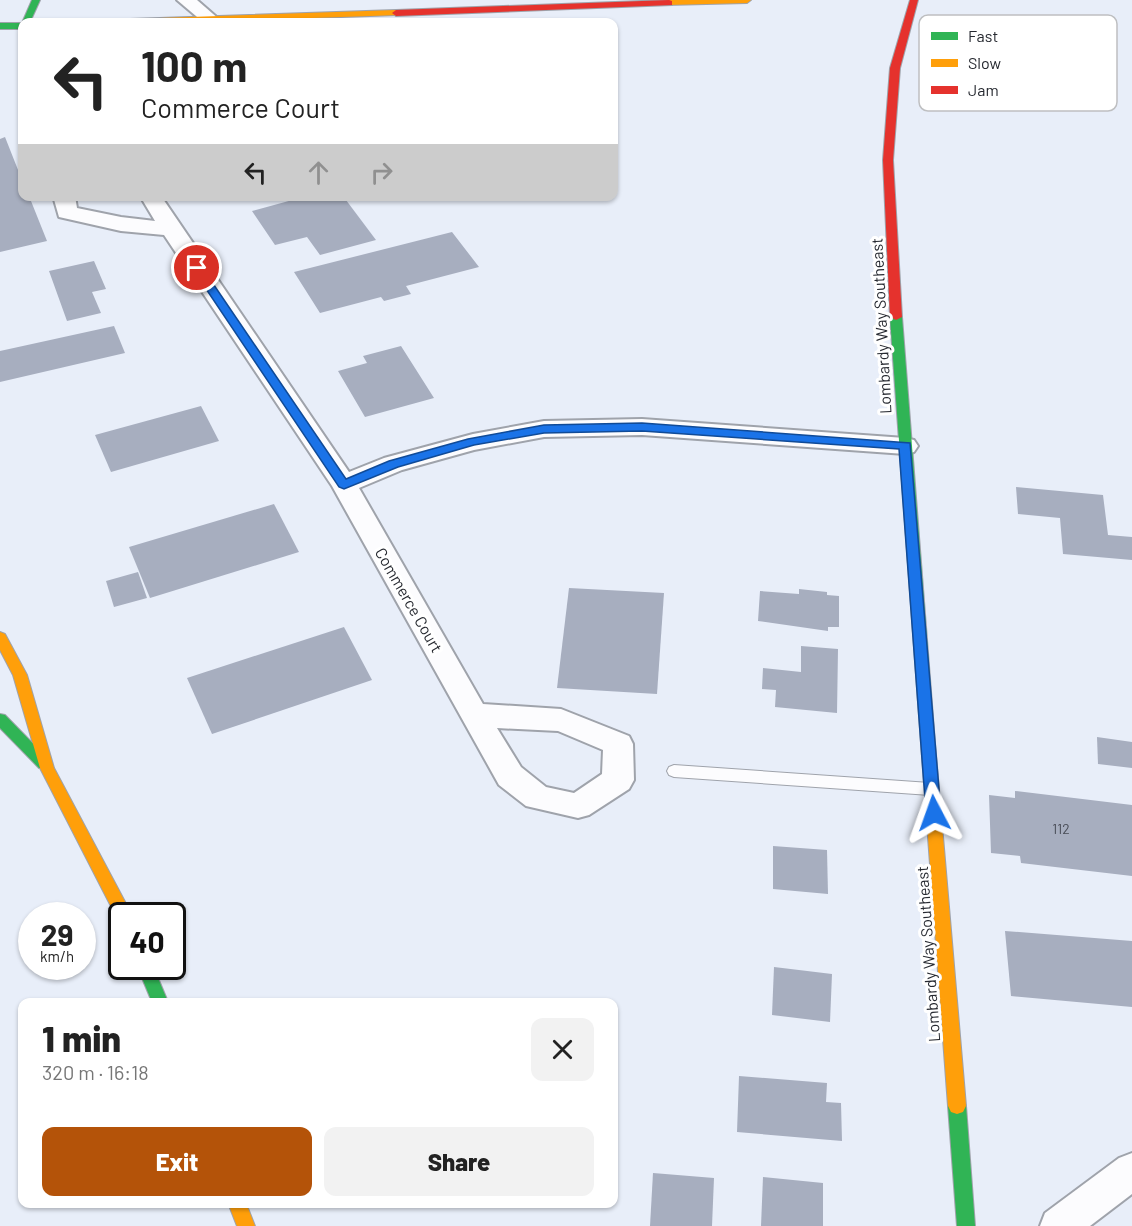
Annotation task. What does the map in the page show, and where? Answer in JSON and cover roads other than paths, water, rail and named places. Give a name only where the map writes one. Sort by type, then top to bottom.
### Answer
[{"type":"main road","points":[[28,18],[36,0]]},
{"type":"main road","points":[[265,18],[747,0]]},
{"type":"main road","name":"Lombardy Way Southeast","points":[[914,0],[896,68],[888,160],[905,446],[966,1226]]},
{"type":"main road","points":[[0,26],[18,26]]},
{"type":"main road","points":[[0,637],[20,675],[47,768],[117,902]]},
{"type":"main road","points":[[0,719],[47,768]]},
{"type":"main road","points":[[151,980],[158,998]]},
{"type":"main road","points":[[239,1208],[246,1226]]},
{"type":"street","points":[[186,0],[208,18]]},
{"type":"street","points":[[65,201],[67,212],[120,224],[171,229]]},
{"type":"street","name":"Commerce Court","points":[[153,201],[344,484],[474,715]]},
{"type":"street","points":[[344,484],[393,464],[473,442],[544,429],[642,427],[905,446]]},
{"type":"street","points":[[1059,1226],[1132,1171]]},
{"type":"lane","points":[[674,771],[932,789]]}]
